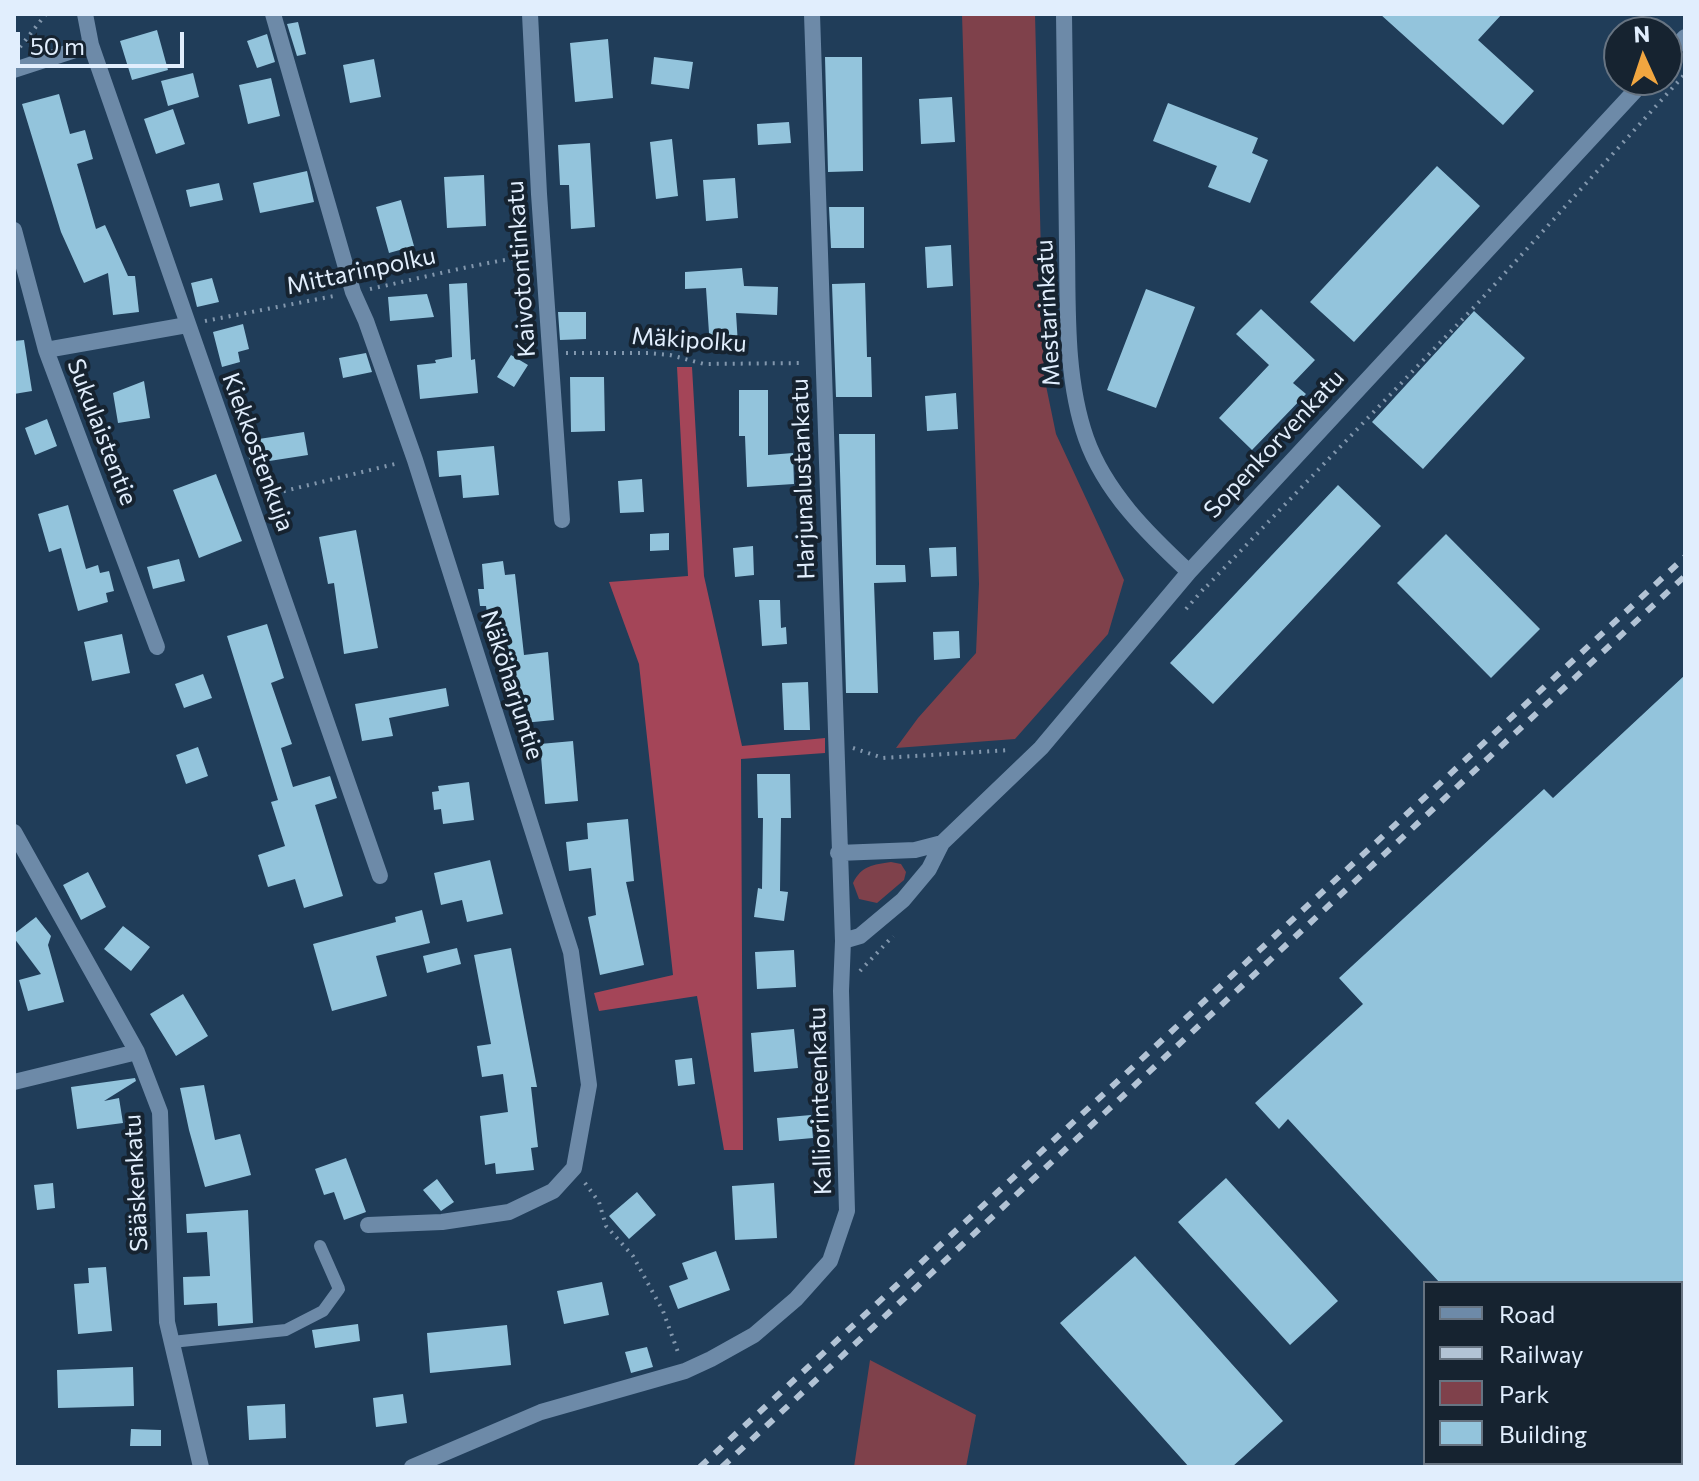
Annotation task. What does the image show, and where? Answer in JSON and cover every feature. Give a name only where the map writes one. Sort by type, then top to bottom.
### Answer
[{"type":"street","name":"Kiekkostenkuja","points":[[85,14],[91,45],[380,876]]},
{"type":"street","name":"Näköharjuntie","points":[[273,14],[353,292],[415,460],[571,952],[589,1085],[574,1168]]},
{"type":"street","name":"Kaivotontinkatu","points":[[530,14],[562,520]]},
{"type":"street","name":"Harjunalustankatu","points":[[812,14],[843,941]]},
{"type":"street","name":"Mestarinkatu","points":[[1064,14],[1068,326],[1074,383],[1086,438],[1104,474],[1142,528],[1189,572]]},
{"type":"street","points":[[14,70],[91,45]]},
{"type":"street","name":"Sopenkorvenkatu","points":[[942,843],[1041,748],[1189,572],[1630,96]]},
{"type":"street","name":"Sukulaistentie","points":[[14,230],[46,350],[157,647]]},
{"type":"street","points":[[46,350],[187,325]]},
{"type":"street","name":"Sääskenkatu","points":[[14,832],[137,1052],[160,1112],[167,1322],[201,1467]]},
{"type":"street","points":[[838,853],[915,850],[942,843]]},
{"type":"street","points":[[843,941],[860,936],[903,900],[929,869],[942,843]]},
{"type":"street","name":"Kalliorinteenkatu","points":[[412,1467],[541,1412],[685,1371],[754,1335],[796,1299],[830,1261],[847,1211],[841,991],[843,941]]},
{"type":"street","points":[[14,1082],[137,1052]]},
{"type":"street","points":[[368,1225],[442,1222],[509,1212],[553,1191],[574,1168]]},
{"type":"lane","points":[[172,1342],[286,1330],[323,1311],[339,1289],[320,1246]]},
{"type":"path","points":[[14,54],[46,14]]},
{"type":"path","points":[[1207,586],[1478,303],[1685,74]]},
{"type":"path","name":"Mittarinpolku","points":[[187,325],[431,276],[470,265],[544,255]]},
{"type":"path","name":"Mäkipolku","points":[[552,353],[649,353],[704,364],[822,363]]},
{"type":"path","points":[[250,500],[329,478],[415,460]]},
{"type":"path","points":[[837,742],[883,758],[1041,748]]},
{"type":"path","points":[[574,1168],[599,1202],[606,1226],[633,1256],[663,1311],[685,1371]]},
{"type":"green space","points":[[962,14],[1035,14],[1044,376],[1056,434],[1124,580],[1108,634],[1015,739],[896,748],[918,718],[976,653],[979,584]]},
{"type":"green space","points":[[901,864],[906,872],[904,880],[877,903],[859,899],[853,883],[860,873],[873,865]]},
{"type":"green space","points":[[870,1360],[976,1415],[966,1467],[854,1467]]},
{"type":"shaded area","points":[[677,367],[692,367],[704,576],[742,746],[825,738],[825,753],[741,759],[743,1150],[724,1150],[697,996],[599,1011],[594,993],[673,975],[639,664],[609,582],[688,576]]},
{"type":"building","points":[[1380,14],[1502,14],[1478,40],[1534,91],[1503,125]]},
{"type":"building","points":[[298,22],[306,54],[297,56],[287,24]]},
{"type":"building","points":[[157,30],[168,70],[132,80],[120,41]]},
{"type":"building","points":[[267,34],[275,62],[257,68],[247,41]]},
{"type":"building","points":[[608,39],[613,98],[575,102],[570,43]]},
{"type":"building","points":[[654,57],[693,62],[689,89],[651,84]]},
{"type":"building","points":[[825,57],[862,57],[863,171],[828,172]]},
{"type":"building","points":[[374,59],[381,97],[350,103],[343,65]]},
{"type":"building","points":[[193,73],[199,97],[168,106],[161,81]]},
{"type":"building","points":[[271,78],[280,116],[248,124],[239,85]]},
{"type":"building","points":[[59,94],[70,134],[85,130],[93,159],[77,164],[96,229],[105,225],[128,276],[135,276],[139,312],[113,315],[108,273],[84,283],[61,232],[22,104]]},
{"type":"building","points":[[952,97],[955,142],[921,144],[919,99]]},
{"type":"building","points":[[1168,103],[1258,138],[1252,153],[1268,160],[1250,203],[1208,187],[1217,166],[1153,141]]},
{"type":"building","points":[[173,109],[185,144],[156,154],[144,119]]},
{"type":"building","points":[[789,122],[791,143],[758,145],[757,124]]},
{"type":"building","points":[[672,139],[678,196],[656,199],[650,142]]},
{"type":"building","points":[[590,143],[595,227],[571,229],[569,185],[560,185],[558,145]]},
{"type":"building","points":[[1437,166],[1480,206],[1354,342],[1310,302]]},
{"type":"building","points":[[307,171],[314,202],[260,213],[253,183]]},
{"type":"building","points":[[484,175],[486,226],[447,228],[444,177]]},
{"type":"building","points":[[735,178],[738,218],[706,221],[703,180]]},
{"type":"building","points":[[219,183],[223,200],[190,207],[186,190]]},
{"type":"building","points":[[401,200],[414,246],[389,253],[376,207]]},
{"type":"building","points":[[829,207],[864,207],[864,248],[831,248]]},
{"type":"building","points":[[951,245],[953,286],[927,288],[925,247]]},
{"type":"building","points":[[742,268],[744,286],[778,287],[777,315],[736,313],[738,345],[710,348],[706,288],[685,289],[685,272]]},
{"type":"building","points":[[212,278],[219,302],[197,307],[191,283]]},
{"type":"building","points":[[467,283],[471,360],[475,359],[478,393],[420,399],[417,365],[452,357],[449,284]]},
{"type":"building","points":[[865,283],[867,357],[871,357],[872,397],[836,397],[832,284]]},
{"type":"building","points":[[1146,289],[1195,307],[1156,408],[1107,390]]},
{"type":"building","points":[[427,294],[434,317],[390,321],[388,297]]},
{"type":"building","points":[[1261,309],[1315,360],[1293,383],[1306,394],[1252,450],[1219,418],[1269,365],[1236,334]]},
{"type":"building","points":[[1474,311],[1525,358],[1423,469],[1372,422]]},
{"type":"building","points":[[558,312],[586,312],[586,339],[560,340]]},
{"type":"building","points":[[243,324],[249,349],[238,352],[240,362],[222,367],[213,332]]},
{"type":"building","points":[[24,340],[32,391],[14,394],[14,341]]},
{"type":"building","points":[[366,353],[372,372],[343,378],[339,358]]},
{"type":"building","points":[[511,355],[528,365],[514,387],[497,377]]},
{"type":"building","points":[[570,377],[604,377],[605,431],[571,432]]},
{"type":"building","points":[[144,381],[150,418],[118,423],[113,393]]},
{"type":"building","points":[[739,390],[768,390],[768,455],[793,453],[794,484],[747,487],[745,436],[739,436]]},
{"type":"building","points":[[956,393],[958,429],[927,431],[925,396]]},
{"type":"building","points":[[47,419],[57,446],[35,455],[25,428]]},
{"type":"building","points":[[304,432],[308,455],[250,464],[246,441]]},
{"type":"building","points":[[839,434],[875,434],[876,565],[905,565],[906,582],[874,583],[878,693],[846,693]]},
{"type":"building","points":[[494,446],[499,495],[463,498],[461,475],[439,477],[437,451]]},
{"type":"building","points":[[216,474],[242,541],[199,558],[173,490]]},
{"type":"building","points":[[642,479],[644,512],[620,513],[618,481]]},
{"type":"building","points":[[1338,485],[1381,526],[1213,704],[1170,663]]},
{"type":"building","points":[[68,505],[86,569],[98,565],[100,573],[109,571],[114,591],[106,593],[108,602],[78,611],[61,548],[49,552],[38,514]]},
{"type":"building","points":[[356,530],[378,648],[344,654],[334,583],[328,584],[319,537]]},
{"type":"building","points":[[669,533],[669,550],[650,551],[650,534]]},
{"type":"building","points":[[1446,534],[1540,629],[1491,678],[1397,583]]},
{"type":"building","points":[[753,546],[754,575],[735,577],[733,548]]},
{"type":"building","points":[[956,547],[957,576],[931,577],[929,548]]},
{"type":"building","points":[[179,559],[185,581],[153,589],[147,567]]},
{"type":"building","points":[[503,561],[505,575],[515,574],[524,655],[548,652],[554,720],[513,724],[504,624],[498,625],[497,618],[488,620],[486,606],[480,606],[478,589],[484,589],[482,564]]},
{"type":"building","points":[[759,600],[780,600],[781,628],[786,627],[787,644],[762,646]]},
{"type":"building","points":[[267,624],[284,678],[271,683],[292,744],[281,748],[293,787],[330,776],[337,798],[315,805],[343,896],[304,908],[295,879],[268,887],[258,855],[285,846],[271,802],[278,800],[227,636]]},
{"type":"building","points":[[959,631],[960,658],[934,660],[933,632]]},
{"type":"building","points":[[122,634],[130,673],[92,681],[84,642]]},
{"type":"building","points":[[203,674],[212,698],[184,708],[175,684]]},
{"type":"building","points":[[1685,675],[1685,1283],[1438,1281],[1288,1119],[1279,1129],[1255,1103],[1363,1004],[1339,978],[1544,789],[1553,798]]},
{"type":"building","points":[[808,682],[810,730],[784,730],[782,683]]},
{"type":"building","points":[[446,688],[449,706],[389,718],[393,736],[362,741],[355,704]]},
{"type":"building","points":[[573,741],[578,801],[545,804],[540,744]]},
{"type":"building","points":[[198,747],[208,776],[186,784],[176,755]]},
{"type":"building","points":[[757,774],[790,774],[791,818],[781,818],[780,891],[788,892],[784,921],[754,917],[758,888],[762,889],[763,818],[758,818]]},
{"type":"building","points":[[469,782],[474,820],[443,824],[441,809],[434,810],[432,792],[439,791],[438,786]]},
{"type":"building","points":[[628,819],[634,881],[626,882],[644,965],[600,975],[588,917],[596,915],[591,868],[569,871],[566,842],[588,839],[587,823]]},
{"type":"building","points":[[490,860],[503,914],[467,922],[462,900],[441,905],[434,873]]},
{"type":"building","points":[[88,872],[106,907],[81,920],[63,885]]},
{"type":"building","points":[[422,910],[430,943],[376,956],[387,996],[332,1011],[313,944],[396,922],[395,917]]},
{"type":"building","points":[[36,917],[51,936],[48,945],[64,1002],[28,1011],[19,980],[41,974],[14,934]]},
{"type":"building","points":[[123,926],[150,947],[131,971],[104,949]]},
{"type":"building","points":[[457,948],[461,964],[427,973],[423,956]]},
{"type":"building","points":[[511,948],[537,1087],[531,1087],[538,1147],[531,1148],[534,1170],[496,1174],[495,1163],[485,1165],[480,1116],[508,1112],[503,1074],[482,1077],[477,1046],[491,1044],[474,955]]},
{"type":"building","points":[[794,950],[796,987],[757,989],[755,952]]},
{"type":"building","points":[[183,994],[208,1036],[176,1056],[150,1014]]},
{"type":"building","points":[[794,1029],[798,1068],[754,1072],[751,1033]]},
{"type":"building","points":[[692,1058],[695,1084],[678,1086],[675,1060]]},
{"type":"building","points":[[135,1078],[136,1081],[104,1101],[119,1098],[123,1123],[77,1129],[71,1087]]},
{"type":"building","points":[[204,1085],[215,1140],[240,1134],[251,1175],[205,1187],[180,1088]]},
{"type":"building","points":[[811,1115],[813,1138],[779,1141],[777,1118]]},
{"type":"building","points":[[346,1158],[366,1212],[344,1220],[334,1192],[324,1195],[315,1169]]},
{"type":"building","points":[[1226,1178],[1338,1301],[1290,1345],[1178,1222]]},
{"type":"building","points":[[437,1179],[454,1202],[441,1211],[423,1190]]},
{"type":"building","points":[[53,1183],[55,1208],[37,1210],[34,1185]]},
{"type":"building","points":[[774,1183],[777,1238],[735,1240],[732,1186]]},
{"type":"building","points":[[637,1192],[656,1215],[629,1239],[609,1216]]},
{"type":"building","points":[[248,1210],[253,1323],[218,1326],[217,1303],[184,1305],[183,1277],[210,1276],[207,1232],[187,1233],[186,1214]]},
{"type":"building","points":[[716,1251],[730,1290],[678,1309],[669,1286],[688,1279],[682,1263]]},
{"type":"building","points":[[1135,1256],[1283,1421],[1232,1467],[1189,1467],[1060,1323]]},
{"type":"building","points":[[106,1267],[112,1331],[78,1334],[74,1284],[89,1283],[88,1268]]},
{"type":"building","points":[[602,1282],[609,1315],[564,1324],[557,1291]]},
{"type":"building","points":[[358,1324],[360,1341],[315,1348],[312,1330]]},
{"type":"building","points":[[507,1325],[511,1365],[430,1373],[427,1333]]},
{"type":"building","points":[[647,1347],[653,1367],[631,1373],[625,1352]]},
{"type":"building","points":[[133,1367],[134,1406],[58,1408],[57,1370]]},
{"type":"building","points":[[403,1394],[407,1423],[376,1427],[373,1398]]},
{"type":"building","points":[[285,1404],[286,1438],[249,1440],[247,1406]]},
{"type":"building","points":[[131,1429],[161,1430],[161,1446],[130,1446]]},
{"type":"railway","points":[[700,1467],[1685,557]]},
{"type":"railway","points":[[722,1467],[1685,576]]}]
